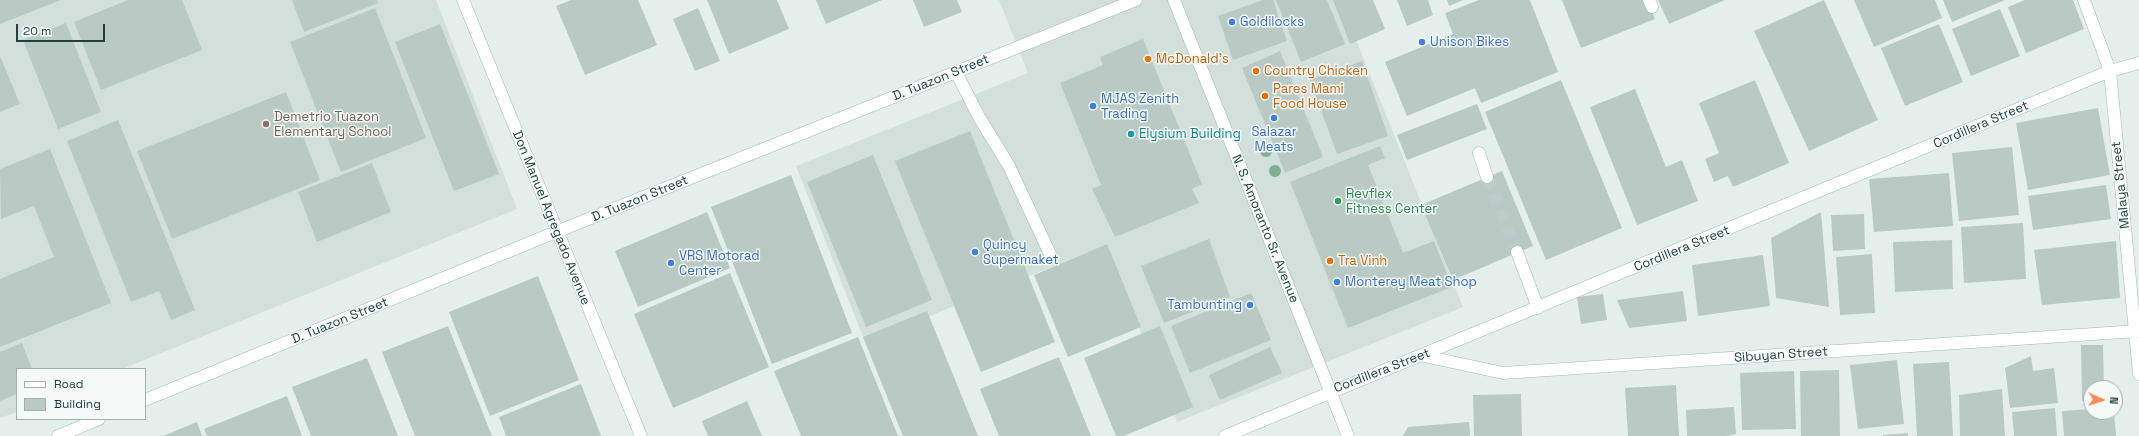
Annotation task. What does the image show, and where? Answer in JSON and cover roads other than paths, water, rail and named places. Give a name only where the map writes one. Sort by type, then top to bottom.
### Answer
[{"type":"street","name":"Don Manuel Agregado Avenue","points":[[462,0],[641,436]]},
{"type":"street","name":"D. Tuazon Street","points":[[146,400],[556,232],[1136,0]]},
{"type":"street","name":"N. S. Amoranto Sr. Avenue","points":[[1174,0],[1329,392],[1348,436]]},
{"type":"street","name":"Malaya Street","points":[[2084,0],[2110,71],[2138,331],[2139,374]]},
{"type":"street","name":"Cordillera Street","points":[[1225,436],[1329,392],[1424,356],[2110,71],[2139,63]]},
{"type":"street","points":[[956,72],[979,117],[1009,166],[1050,254]]},
{"type":"street","points":[[1479,153],[1487,177]]},
{"type":"street","points":[[1518,252],[1538,308]]},
{"type":"street","name":"Sibuyan Street","points":[[1424,356],[1503,373],[2138,331]]},
{"type":"street","points":[[58,436],[97,420]]},
{"type":"tunnel","points":[[1487,177],[1517,252]]},
{"type":"place","name":"Goldilocks","points":[[1232,22]]},
{"type":"place","name":"Unison Bikes","points":[[1422,42]]},
{"type":"place","name":"McDonald's","points":[[1148,59]]},
{"type":"place","name":"Country Chicken","points":[[1256,71]]},
{"type":"place","name":"Pares Mami Food House","points":[[1265,96]]},
{"type":"place","name":"MJAS Zenith Trading","points":[[1093,106]]},
{"type":"place","name":"Salazar Meats","points":[[1274,118]]},
{"type":"place","name":"Demetrio Tuazon Elementary School","points":[[266,124]]},
{"type":"place","name":"Elysium Building","points":[[1131,134]]},
{"type":"place","name":"Revflex Fitness Center","points":[[1338,201]]},
{"type":"place","name":"Quincy Supermaket","points":[[975,252]]},
{"type":"place","name":"Tra Vinh","points":[[1330,261]]},
{"type":"place","name":"VRS Motorad Center","points":[[671,263]]},
{"type":"place","name":"Monterey Meat Shop","points":[[1337,282]]},
{"type":"place","name":"Tambunting","points":[[1250,305]]}]
